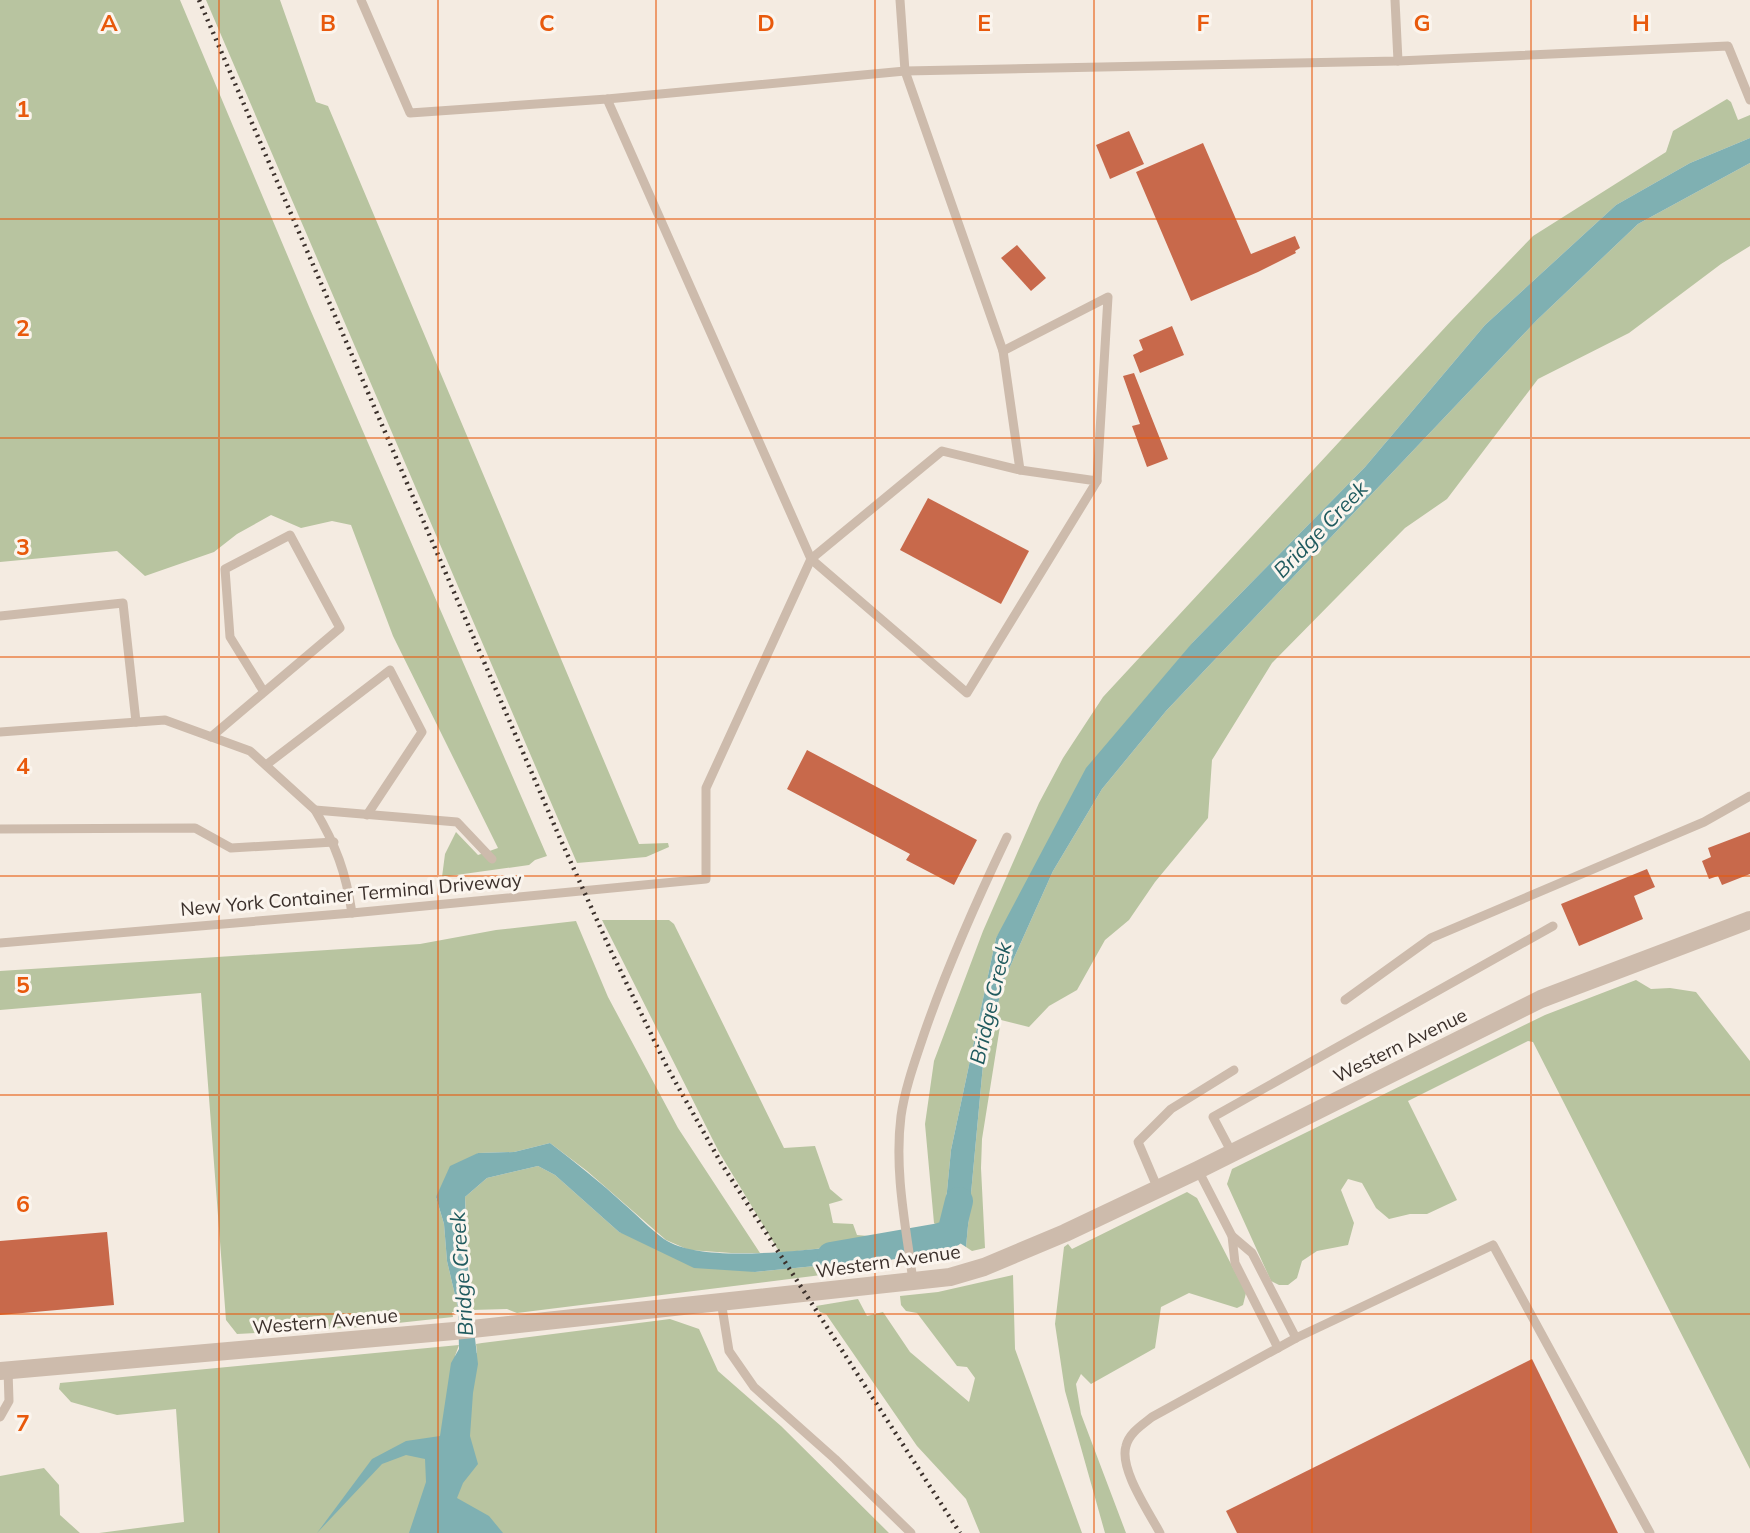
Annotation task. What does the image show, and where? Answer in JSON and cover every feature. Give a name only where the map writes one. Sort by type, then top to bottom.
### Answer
[{"type":"street","name":"Western Avenue","points":[[4,1370],[454,1331],[950,1277],[984,1267],[1065,1233],[1198,1170],[1541,999],[1750,920]]},
{"type":"lane","points":[[361,0],[410,113],[607,99],[905,71],[1398,61],[1728,46],[1750,100]]},
{"type":"lane","points":[[900,0],[905,71],[1003,351],[1020,470]]},
{"type":"lane","points":[[1395,0],[1398,61]]},
{"type":"lane","points":[[607,99],[811,559],[967,693],[1097,481],[1108,297],[1003,351]]},
{"type":"lane","points":[[811,559],[942,451],[1020,470],[1097,481]]},
{"type":"lane","points":[[211,737],[340,628],[290,535],[225,569],[230,637],[264,692]]},
{"type":"lane","name":"New York Container Terminal Driveway","points":[[0,943],[706,879],[706,788],[811,559]]},
{"type":"lane","points":[[0,616],[123,603],[136,722]]},
{"type":"lane","points":[[266,765],[390,670],[422,732],[367,815]]},
{"type":"lane","points":[[0,732],[165,720],[250,751],[315,810],[334,842],[346,878],[352,913]]},
{"type":"lane","points":[[1345,1000],[1431,938],[1704,822],[1750,796]]},
{"type":"lane","points":[[315,810],[457,822],[492,859]]},
{"type":"lane","points":[[0,829],[195,828],[231,848],[334,842]]},
{"type":"lane","points":[[913,1281],[899,1148],[901,1118],[909,1077],[955,952],[1007,837]]},
{"type":"lane","points":[[1231,1153],[1213,1117],[1553,926]]},
{"type":"lane","points":[[1158,1189],[1138,1142],[1171,1109],[1234,1070]]},
{"type":"lane","points":[[1198,1170],[1232,1236],[1236,1263],[1278,1348]]},
{"type":"lane","points":[[1232,1236],[1252,1253],[1296,1338]]},
{"type":"lane","points":[[1160,1533],[1128,1471],[1125,1447],[1133,1433],[1152,1417],[1296,1338],[1493,1245],[1650,1533]]},
{"type":"lane","points":[[721,1301],[729,1351],[754,1387],[835,1459],[911,1533]]},
{"type":"lane","points":[[0,1417],[9,1401],[4,1370]]},
{"type":"green space","points":[[0,0],[180,0],[310,309],[547,856],[529,865],[442,877],[445,854],[456,832],[478,855],[498,848],[393,636],[351,525],[332,521],[301,528],[271,515],[237,534],[214,552],[145,576],[117,551],[0,562]]},
{"type":"green space","points":[[206,0],[280,0],[316,102],[328,106],[639,844],[668,843],[669,847],[646,857],[577,863]]},
{"type":"green space","points":[[1727,99],[1731,102],[1738,120],[1750,115],[1750,138],[1690,163],[1616,205],[1485,325],[1365,467],[1193,642],[996,938],[951,1150],[943,1232],[934,1223],[925,1124],[934,1061],[983,931],[1039,803],[1063,758],[1103,697],[1533,236],[1666,152],[1673,131]]},
{"type":"green space","points":[[1750,163],[1750,246],[1721,264],[1629,333],[1538,379],[1447,499],[1405,528],[1272,663],[1212,760],[1208,818],[1155,882],[1129,920],[1105,940],[1077,990],[1049,1006],[1029,1027],[1001,1020],[982,1139],[985,1248],[972,1251],[966,1247],[984,1054],[1005,978],[1053,871],[1102,789],[1166,711],[1537,320],[1638,224]]},
{"type":"green space","points":[[602,920],[669,920],[674,924],[784,1148],[815,1146],[830,1189],[843,1200],[829,1204],[833,1223],[853,1224],[857,1235],[880,1237],[876,1242],[780,1253],[719,1152]]},
{"type":"green space","points":[[576,921],[608,997],[678,1128],[760,1253],[689,1250],[666,1240],[587,1171],[550,1143],[514,1152],[478,1153],[436,1197],[444,1224],[447,1261],[458,1308],[458,1312],[452,1312],[453,1317],[361,1327],[237,1334],[226,1320],[201,993],[0,1010],[0,971],[420,944],[496,930]]},
{"type":"green space","points":[[1636,980],[1651,989],[1670,988],[1696,992],[1750,1061],[1750,1469],[1533,1042],[1528,1041],[1408,1101],[1457,1200],[1427,1214],[1410,1214],[1389,1219],[1376,1208],[1362,1183],[1348,1179],[1341,1190],[1354,1223],[1348,1245],[1317,1251],[1302,1261],[1297,1278],[1288,1285],[1271,1281],[1227,1184],[1232,1169],[1545,1015]]},
{"type":"green space","points":[[538,1166],[555,1175],[619,1232],[755,1272],[856,1262],[837,1273],[517,1313],[507,1309],[472,1310],[465,1197],[487,1178]]},
{"type":"green space","points":[[1187,1192],[1197,1198],[1246,1293],[1243,1305],[1237,1308],[1189,1293],[1161,1307],[1155,1348],[1091,1384],[1081,1374],[1076,1384],[1081,1414],[1126,1533],[1105,1533],[1065,1391],[1055,1324],[1064,1247],[1068,1244],[1072,1249]]},
{"type":"green space","points":[[1013,1275],[1015,1349],[1082,1533],[980,1533],[966,1499],[917,1446],[826,1314],[820,1312],[816,1306],[858,1299],[867,1316],[883,1312],[910,1352],[969,1402],[975,1378],[967,1367],[957,1366],[917,1313],[906,1311],[901,1305],[900,1296],[938,1292]]},
{"type":"green space","points":[[670,1319],[699,1329],[718,1371],[781,1426],[889,1533],[99,1533],[184,1522],[176,1409],[117,1415],[71,1402],[59,1389],[60,1383],[459,1345],[455,1356],[477,1353],[476,1344]]},
{"type":"green space","points":[[44,1468],[59,1485],[60,1515],[80,1533],[0,1533],[0,1476]]},
{"type":"water","points":[[1750,138],[1750,163],[1638,224],[1537,320],[1166,711],[1102,789],[1053,871],[1005,978],[984,1054],[966,1247],[943,1232],[951,1150],[996,938],[1086,768],[1193,642],[1365,467],[1485,325],[1616,205],[1690,163]]},
{"type":"water","points":[[550,1143],[664,1239],[683,1247],[736,1254],[798,1251],[876,1242],[856,1262],[755,1272],[694,1268],[619,1232],[555,1175],[538,1166],[487,1178],[465,1197],[469,1287],[478,1364],[470,1436],[478,1464],[463,1483],[457,1498],[489,1516],[503,1533],[409,1533],[426,1482],[425,1459],[406,1455],[382,1464],[317,1533],[372,1459],[406,1441],[440,1436],[451,1363],[459,1349],[458,1308],[447,1261],[444,1224],[436,1197],[450,1166],[478,1153],[514,1152]]},
{"type":"building","points":[[1129,131],[1144,164],[1110,179],[1096,145]]},
{"type":"building","points":[[1203,143],[1251,254],[1295,236],[1300,248],[1296,253],[1258,272],[1191,301],[1136,172]]},
{"type":"building","points":[[1017,245],[1046,278],[1031,291],[1001,258]]},
{"type":"building","points":[[1172,326],[1184,355],[1140,373],[1133,355],[1143,350],[1139,340]]},
{"type":"building","points":[[1134,373],[1168,459],[1147,467],[1132,426],[1140,424],[1123,376]]},
{"type":"building","points":[[928,498],[1029,551],[1001,604],[900,550]]},
{"type":"building","points":[[807,750],[977,840],[954,885],[906,860],[910,854],[787,789]]},
{"type":"building","points":[[1750,832],[1750,874],[1722,885],[1718,876],[1709,879],[1702,861],[1711,857],[1708,848]]},
{"type":"building","points":[[1647,869],[1655,887],[1634,896],[1643,919],[1579,946],[1561,904]]},
{"type":"building","points":[[107,1232],[114,1305],[0,1315],[0,1241]]},
{"type":"building","points":[[1532,1359],[1618,1533],[1237,1533],[1226,1511]]},
{"type":"waterway","name":"Bridge Creek","points":[[831,1256],[951,1233],[959,1201]]},
{"type":"railway","points":[[199,0],[559,836],[667,1067],[721,1163],[960,1533]]}]
